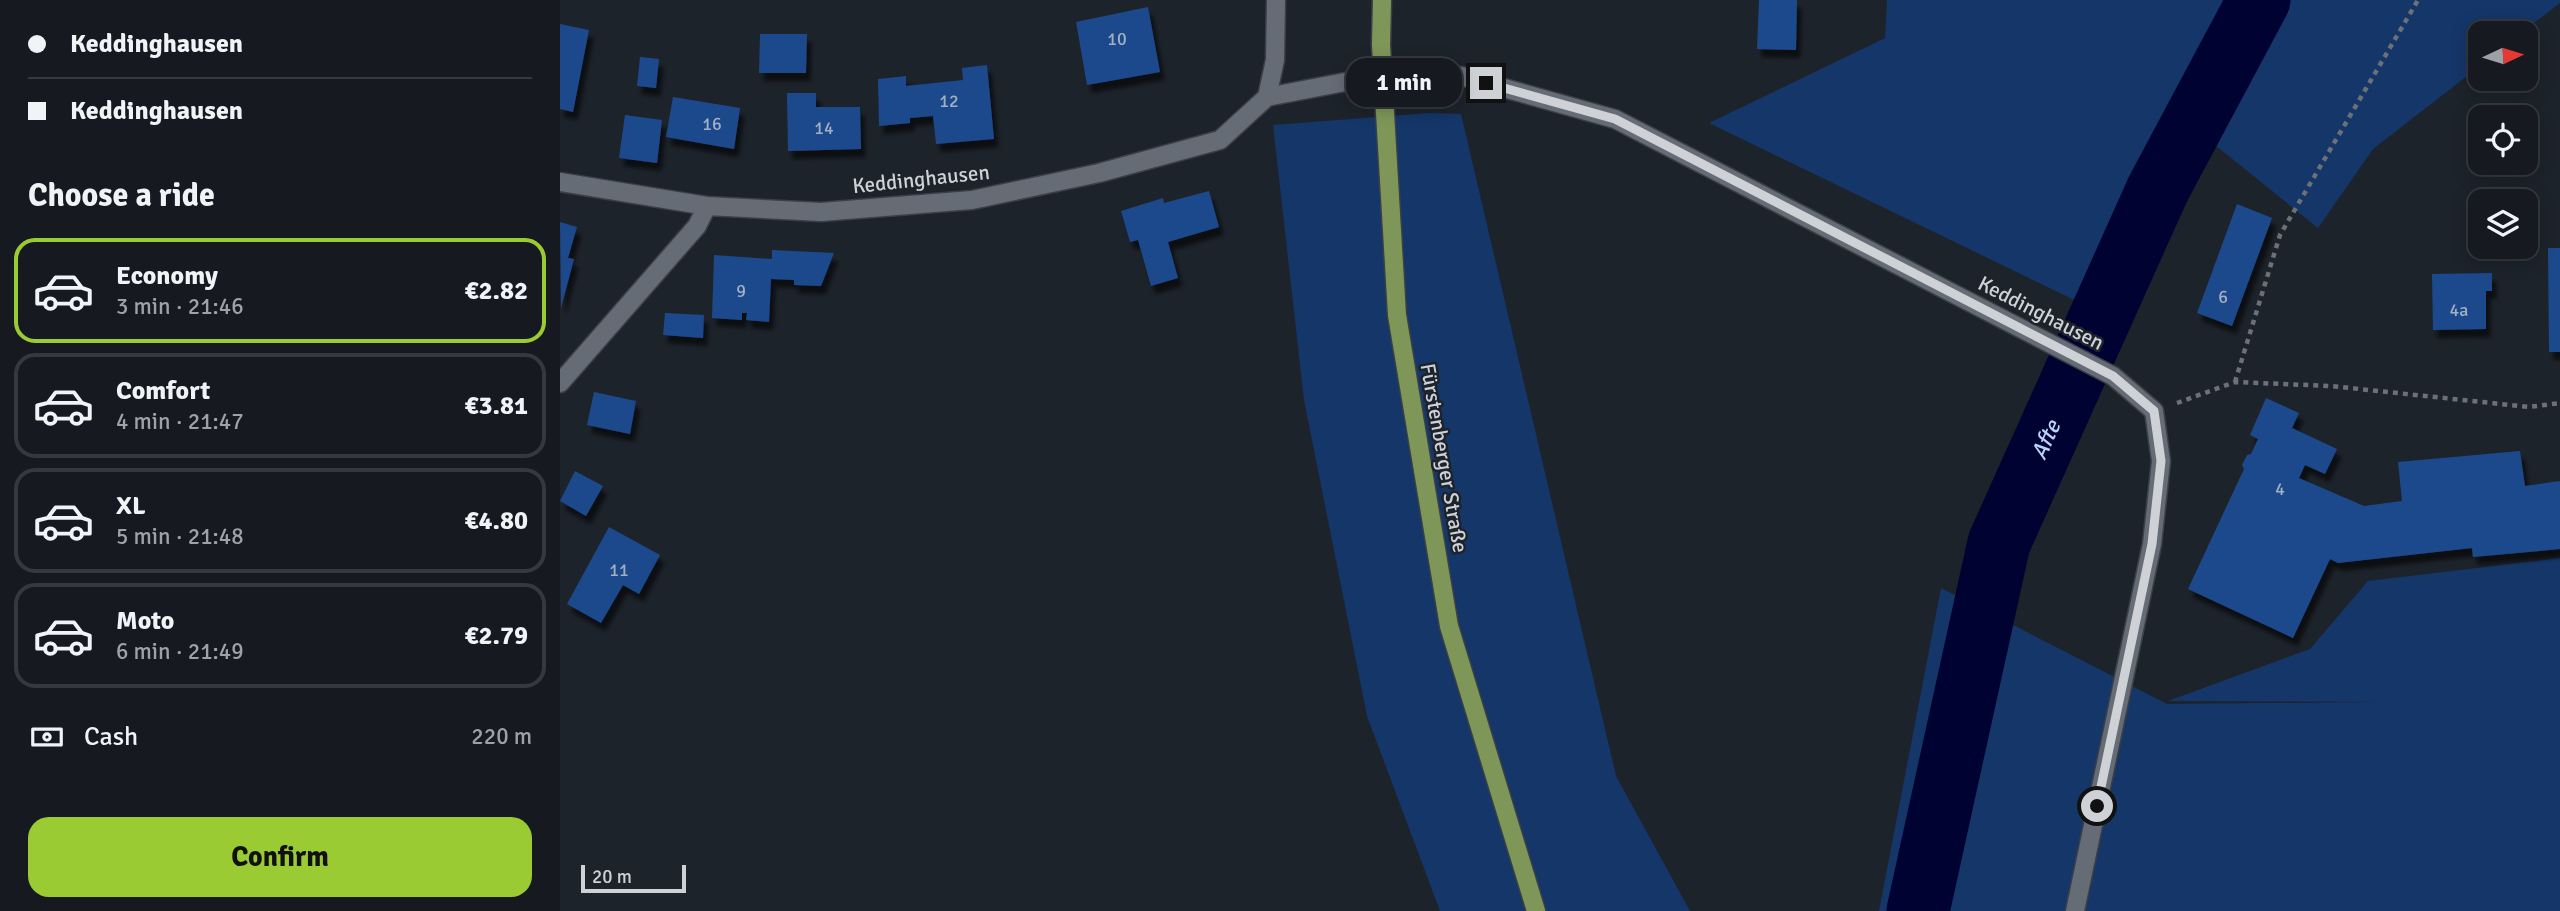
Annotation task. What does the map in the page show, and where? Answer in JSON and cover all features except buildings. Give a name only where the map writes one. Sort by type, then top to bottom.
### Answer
[{"type":"main road","name":"Fürstenberger Straße","points":[[1382,0],[1381,45],[1397,315],[1449,626],[1536,911]]},
{"type":"street","points":[[1276,0],[1275,60],[1266,97],[1345,82]]},
{"type":"street","name":"Keddinghausen","points":[[1433,76],[1461,76],[1615,119],[2113,376],[2154,411]]},
{"type":"street","name":"Keddinghausen","points":[[560,182],[707,206],[821,212],[972,200],[1100,173],[1220,140],[1266,97]]},
{"type":"street","points":[[560,383],[697,226],[707,206]]},
{"type":"street","points":[[2075,911],[2152,544],[2161,461],[2154,411]]},
{"type":"path","points":[[2235,382],[2280,235],[2418,0]]},
{"type":"path","points":[[2154,411],[2235,382],[2331,386],[2529,407],[2560,403]]},
{"type":"shaded area","points":[[1887,0],[2560,0],[2560,3],[2537,21],[2468,21],[2468,75],[2373,149],[2318,228],[2210,141],[2122,323],[1709,123],[1885,38]]},
{"type":"shaded area","points":[[1429,113],[1461,114],[1616,776],[1690,911],[1440,911],[1367,716],[1304,400],[1273,125]]},
{"type":"shaded area","points":[[2560,558],[2560,911],[1879,911],[1941,588],[2167,704],[2381,702],[2168,701],[2310,649],[2368,581]]},
{"type":"waterway","name":"Afte","points":[[1918,911],[1999,543],[2158,189],[2259,0]]},
{"type":"tunnel","points":[[1345,82],[1433,76]]},
{"type":"route","points":[[1486,83],[1615,119],[2113,376],[2154,411],[2161,461],[2152,544],[2097,806]]}]
